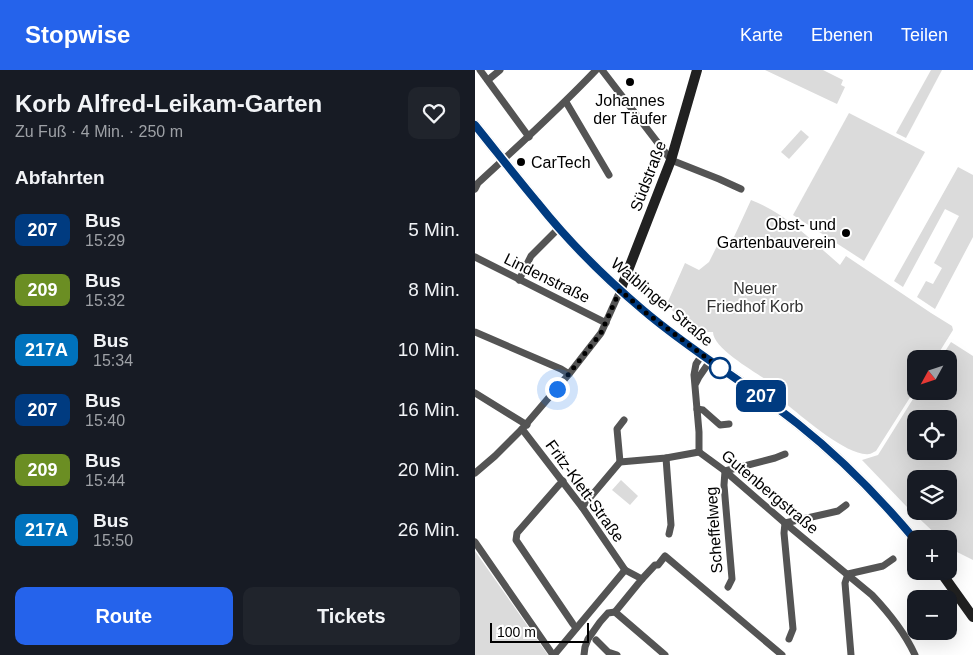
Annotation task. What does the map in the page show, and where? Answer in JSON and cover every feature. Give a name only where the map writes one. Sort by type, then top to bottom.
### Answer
[{"type":"street","points":[[480,70],[529,137]]},
{"type":"street","points":[[488,80],[500,70]]},
{"type":"street","points":[[475,189],[478,183],[566,102],[595,70]]},
{"type":"street","points":[[601,70],[671,160],[719,178],[741,189]]},
{"type":"street","name":"Südstraße","points":[[620,290],[671,160],[697,70]]},
{"type":"street","points":[[566,102],[609,175]]},
{"type":"street","name":"Waiblinger Straße","points":[[475,125],[537,203],[589,261],[645,312],[798,424],[846,466],[907,531]]},
{"type":"street","points":[[519,280],[531,256],[559,228]]},
{"type":"street","name":"Lindenstraße","points":[[475,257],[606,323]]},
{"type":"street","points":[[477,468],[495,456],[524,427],[569,374],[597,339],[620,290]]},
{"type":"street","points":[[475,332],[569,374]]},
{"type":"street","points":[[699,452],[694,369],[706,358]]},
{"type":"street","name":"Fritz-Klett-Straße","points":[[475,393],[524,427],[625,570]]},
{"type":"street","points":[[697,409],[703,410],[720,425],[729,424]]},
{"type":"street","points":[[582,507],[620,462],[617,428],[624,420]]},
{"type":"street","name":"Gutenbergstraße","points":[[620,462],[666,458],[699,452],[725,471],[873,595],[901,631],[915,655]]},
{"type":"street","points":[[725,471],[785,454]]},
{"type":"street","points":[[666,458],[671,525],[669,534]]},
{"type":"street","name":"Scheffelweg","points":[[725,471],[724,485],[732,579],[728,587]]},
{"type":"street","points":[[563,481],[517,533],[516,540],[577,628]]},
{"type":"street","points":[[789,639],[793,629],[784,533],[785,523],[838,511],[846,505]]},
{"type":"street","points":[[475,542],[554,655],[625,570],[642,579]]},
{"type":"street","points":[[583,655],[592,633],[608,613],[615,612],[642,579],[665,556],[782,655]]},
{"type":"street","points":[[851,655],[845,583],[848,574],[883,566],[893,559]]},
{"type":"street","points":[[946,580],[973,617]]},
{"type":"street","points":[[615,612],[665,655]]},
{"type":"street","points":[[592,633],[603,655]]},
{"type":"street","points":[[596,640],[608,652],[617,655]]},
{"type":"green space","points":[[765,70],[823,70],[843,80],[841,85],[845,87],[837,104]]},
{"type":"green space","points":[[931,70],[942,70],[906,138],[896,133]]},
{"type":"green space","points":[[849,113],[925,152],[864,261],[793,215]]},
{"type":"green space","points":[[801,130],[809,137],[789,159],[781,152]]},
{"type":"green space","points":[[958,167],[973,175],[973,237],[935,309],[917,297],[926,281],[933,284],[942,268],[934,263],[959,216],[945,209],[903,287],[894,281]]},
{"type":"green space","name":"Neuer Friedhof Korb","points":[[751,200],[776,212],[787,220],[840,265],[846,256],[952,326],[953,330],[941,350],[907,350],[908,400],[876,451],[869,454],[860,453],[839,444],[761,387],[765,379],[726,352],[719,345],[713,332],[703,332],[666,306],[685,263],[699,270],[709,262],[717,246],[728,250]]},
{"type":"green space","points":[[951,342],[973,356],[973,560],[957,552],[957,530],[931,530],[921,520],[957,520],[957,470],[907,470],[907,507],[862,460],[878,455],[912,400],[957,400],[957,350],[946,350]]},
{"type":"green space","points":[[621,480],[638,496],[630,505],[612,490]]},
{"type":"green space","points":[[475,551],[548,655],[475,655]]},
{"type":"bus line","name":"207","points":[[475,125],[537,203],[574,245],[620,290],[669,331],[798,424],[861,480],[907,530]]},
{"type":"place","name":"Johannes der Täufer","points":[[630,82]]},
{"type":"place","name":"CarTech","points":[[521,162]]},
{"type":"place","name":"Obst- und Gartenbauverein","points":[[846,233]]},
{"type":"route","points":[[557,389],[601,333],[620,290],[645,312],[720,368]]}]
